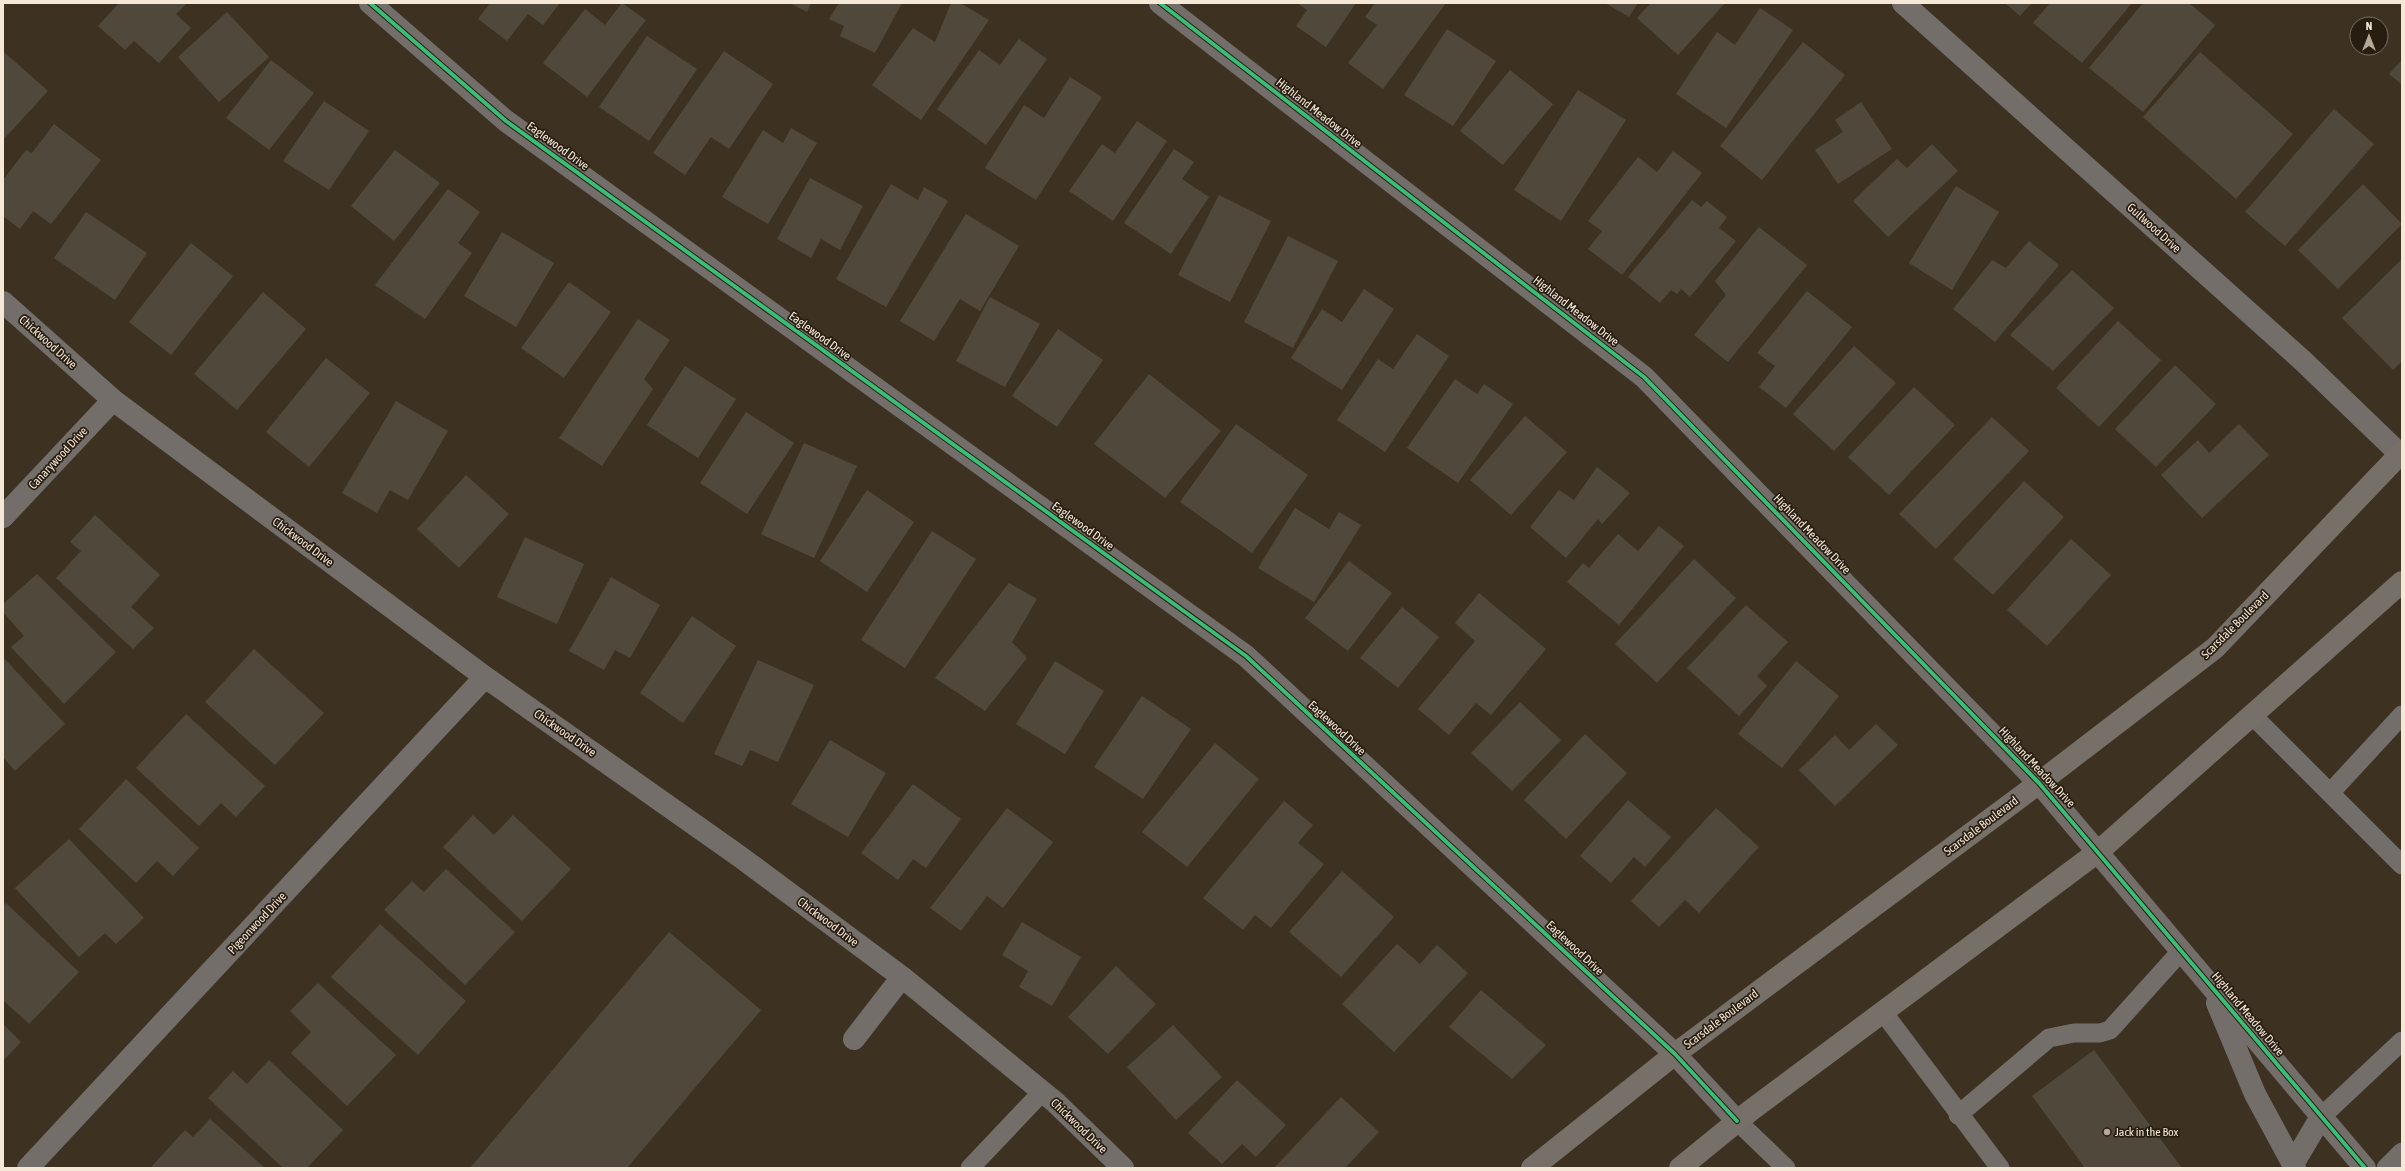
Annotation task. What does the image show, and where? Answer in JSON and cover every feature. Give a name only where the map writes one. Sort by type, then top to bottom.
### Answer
[{"type":"main road","name":"Scarsdale Boulevard","points":[[1532,1168],[1675,1054],[2040,783],[2215,648],[2401,454]]},
{"type":"main road","points":[[1680,1168],[1737,1121],[2099,851],[2402,582]]},
{"type":"street","name":"Eaglewood Drive","points":[[370,3],[506,121],[1246,656],[1675,1054],[1737,1121]]},
{"type":"street","name":"Highland Meadow Drive","points":[[1160,3],[1644,376],[2040,783],[2099,851],[2365,1168]]},
{"type":"street","name":"Gullwood Drive","points":[[1903,3],[2296,354],[2401,454]]},
{"type":"street","name":"Chickwood Drive","points":[[3,302],[113,400],[485,677],[739,856],[902,978],[1042,1092],[1123,1168]]},
{"type":"street","name":"Canarywood Drive","points":[[3,517],[113,400]]},
{"type":"street","name":"Pigeonwood Drive","points":[[28,1168],[485,677]]},
{"type":"street","points":[[854,1039],[902,978]]},
{"type":"street","name":"Highland Meadow Drive","points":[[2208,981],[2255,1094],[2292,1167]]},
{"type":"street","points":[[2292,1167],[2321,1117]]},
{"type":"lane","points":[[2252,715],[2402,865]]},
{"type":"lane","points":[[2330,793],[2402,715]]},
{"type":"lane","points":[[1958,1114],[2049,1038],[2074,1033],[2100,1033],[2110,1030],[2182,950]]},
{"type":"lane","points":[[1883,1012],[2000,1168]]},
{"type":"lane","points":[[2321,1117],[2402,1041]]},
{"type":"lane","points":[[970,1168],[1042,1092]]},
{"type":"lane","points":[[1737,1121],[1786,1168]]},
{"type":"lane","points":[[2386,1168],[2402,1152]]},
{"type":"building","points":[[119,3],[187,3],[176,14],[191,28],[159,63],[134,41],[125,50],[98,26]]},
{"type":"building","points":[[490,3],[560,3],[543,25],[528,14],[507,41],[478,19]]},
{"type":"building","points":[[622,3],[646,20],[587,97],[543,63],[585,9],[605,25]]},
{"type":"building","points":[[790,3],[811,3],[807,12]]},
{"type":"building","points":[[839,3],[902,3],[875,53],[840,36],[844,26],[829,19]]},
{"type":"building","points":[[951,3],[960,3],[989,20],[921,120],[872,85],[913,28],[935,42]]},
{"type":"building","points":[[1297,3],[1356,3],[1326,47],[1296,26],[1307,10]]},
{"type":"building","points":[[1375,3],[1446,3],[1383,89],[1348,63],[1377,25],[1365,17]]},
{"type":"building","points":[[1605,3],[1638,3],[1629,17]]},
{"type":"building","points":[[1651,3],[1725,3],[1678,55],[1637,18]]},
{"type":"building","points":[[2005,3],[2032,3],[2020,16]]},
{"type":"building","points":[[2050,3],[2132,3],[2082,63],[2033,23]]},
{"type":"building","points":[[2143,3],[2189,3],[2215,25],[2143,112],[2089,68]]},
{"type":"building","points":[[1760,8],[1793,30],[1726,128],[1676,94],[1717,32],[1735,45]]},
{"type":"building","points":[[227,12],[269,57],[219,102],[178,57]]},
{"type":"building","points":[[1447,29],[1496,61],[1453,126],[1404,95]]},
{"type":"building","points":[[647,36],[697,69],[649,141],[599,107]]},
{"type":"building","points":[[1019,39],[1047,59],[986,145],[937,109],[979,50],[1000,65]]},
{"type":"building","points":[[1803,42],[1845,75],[1762,180],[1720,146]]},
{"type":"building","points":[[724,51],[773,84],[729,149],[711,137],[685,175],[653,153]]},
{"type":"building","points":[[4,52],[48,91],[3,140],[3,53]]},
{"type":"building","points":[[2200,52],[2293,134],[2236,199],[2143,117]]},
{"type":"building","points":[[271,60],[314,93],[269,150],[226,118]]},
{"type":"building","points":[[2402,60],[2402,85],[2389,74]]},
{"type":"building","points":[[1510,70],[1553,104],[1503,165],[1460,131]]},
{"type":"building","points":[[1070,77],[1102,97],[1036,200],[985,168],[1024,105],[1044,118]]},
{"type":"building","points":[[1578,90],[1626,120],[1561,221],[1514,190]]},
{"type":"building","points":[[324,101],[369,131],[329,190],[283,161]]},
{"type":"building","points":[[1861,102],[1892,149],[1838,184],[1815,150],[1843,132],[1835,120]]},
{"type":"building","points":[[2334,109],[2374,144],[2285,246],[2245,212]]},
{"type":"building","points":[[1137,121],[1167,141],[1113,221],[1069,191],[1102,144],[1115,153]]},
{"type":"building","points":[[54,124],[101,160],[51,224],[33,211],[20,229],[3,216],[3,180],[26,150],[32,153]]},
{"type":"building","points":[[791,128],[817,143],[768,224],[722,197],[763,130],[783,143]]},
{"type":"building","points":[[1932,144],[1958,171],[1888,237],[1853,201],[1897,159],[1907,168]]},
{"type":"building","points":[[1174,149],[1194,162],[1182,179],[1209,197],[1171,254],[1124,223]]},
{"type":"building","points":[[395,150],[440,183],[394,241],[351,206]]},
{"type":"building","points":[[1673,151],[1702,173],[1622,275],[1588,249],[1602,231],[1588,221],[1638,157],[1657,172]]},
{"type":"building","points":[[810,178],[863,206],[840,250],[821,239],[811,258],[777,239]]},
{"type":"building","points":[[891,184],[918,200],[924,187],[948,201],[886,307],[836,279]]},
{"type":"building","points":[[2363,184],[2402,224],[2338,289],[2298,250]]},
{"type":"building","points":[[1956,186],[1999,212],[1952,290],[1909,263]]},
{"type":"building","points":[[448,189],[480,212],[458,243],[472,253],[425,319],[375,285]]},
{"type":"building","points":[[1219,195],[1271,221],[1230,302],[1178,275]]},
{"type":"building","points":[[1692,200],[1701,207],[1707,201],[1727,217],[1719,228],[1736,241],[1690,297],[1681,289],[1677,294],[1671,290],[1660,303],[1628,277]]},
{"type":"building","points":[[86,212],[147,253],[115,300],[54,258]]},
{"type":"building","points":[[966,214],[1019,246],[980,311],[960,299],[934,341],[900,321]]},
{"type":"building","points":[[1759,227],[1807,265],[1728,362],[1694,335],[1726,295],[1715,281]]},
{"type":"building","points":[[502,232],[554,263],[516,327],[464,296]]},
{"type":"building","points":[[1288,236],[1338,261],[1293,348],[1244,322]]},
{"type":"building","points":[[2029,241],[2059,265],[1995,342],[1953,309],[1992,260],[2006,268]]},
{"type":"building","points":[[191,243],[233,276],[171,355],[129,322]]},
{"type":"building","points":[[2402,259],[2402,361],[2393,370],[2342,318]]},
{"type":"building","points":[[2072,270],[2114,308],[2053,371],[2010,335]]},
{"type":"building","points":[[569,282],[611,312],[564,378],[521,348]]},
{"type":"building","points":[[1364,289],[1394,309],[1342,390],[1291,358],[1322,309],[1342,322]]},
{"type":"building","points":[[1807,291],[1852,327],[1786,408],[1759,387],[1775,366],[1757,353]]},
{"type":"building","points":[[263,292],[306,329],[237,410],[194,374]]},
{"type":"building","points":[[990,297],[1040,324],[1005,387],[956,361]]},
{"type":"building","points":[[638,319],[670,340],[644,379],[653,389],[602,466],[559,438]]},
{"type":"building","points":[[2118,321],[2161,360],[2099,427],[2056,388]]},
{"type":"building","points":[[1058,329],[1103,360],[1057,427],[1012,396]]},
{"type":"building","points":[[1417,334],[1449,356],[1385,452],[1337,420],[1378,359],[1393,369]]},
{"type":"building","points":[[1854,346],[1896,383],[1834,451],[1793,414]]},
{"type":"building","points":[[326,358],[370,393],[309,467],[266,432]]},
{"type":"building","points":[[2175,365],[2216,404],[2156,467],[2115,429]]},
{"type":"building","points":[[685,366],[736,399],[698,458],[647,425]]},
{"type":"building","points":[[1149,374],[1221,431],[1165,498],[1094,444]]},
{"type":"building","points":[[1455,379],[1477,394],[1484,384],[1513,404],[1458,483],[1407,448]]},
{"type":"building","points":[[1914,387],[1955,425],[1889,495],[1848,457]]},
{"type":"building","points":[[396,401],[448,431],[408,500],[390,490],[377,513],[342,493]]},
{"type":"building","points":[[746,412],[794,443],[747,514],[700,483]]},
{"type":"building","points":[[1525,416],[1567,452],[1511,515],[1470,480]]},
{"type":"building","points":[[1992,417],[2029,451],[1936,549],[1899,514]]},
{"type":"building","points":[[1236,424],[1308,475],[1252,553],[1180,502]]},
{"type":"building","points":[[2239,424],[2269,455],[2202,518],[2161,475],[2198,440],[2209,453]]},
{"type":"building","points":[[804,443],[857,466],[814,558],[761,534]]},
{"type":"building","points":[[1597,467],[1630,493],[1602,524],[1598,519],[1566,558],[1530,527],[1559,490],[1574,500]]},
{"type":"building","points":[[466,475],[509,514],[459,568],[417,529]]},
{"type":"building","points":[[2024,481],[2064,517],[1993,595],[1953,559]]},
{"type":"building","points":[[867,490],[914,522],[867,592],[820,561]]},
{"type":"building","points":[[1295,508],[1329,529],[1339,512],[1361,525],[1314,602],[1258,568]]},
{"type":"building","points":[[95,515],[160,575],[131,607],[154,628],[133,649],[56,578],[81,551],[70,542]]},
{"type":"building","points":[[1659,526],[1684,546],[1619,625],[1567,582],[1583,563],[1589,568],[1618,534],[1638,551]]},
{"type":"building","points":[[932,531],[976,559],[905,668],[861,640]]},
{"type":"building","points":[[525,537],[584,564],[557,624],[497,597]]},
{"type":"building","points":[[2071,539],[2111,575],[2047,646],[2007,610]]},
{"type":"building","points":[[1694,559],[1736,598],[1657,683],[1615,644]]},
{"type":"building","points":[[1349,561],[1392,593],[1348,651],[1305,618]]},
{"type":"building","points":[[37,574],[116,652],[64,704],[11,647],[24,636],[3,612],[3,604]]},
{"type":"building","points":[[611,577],[660,605],[630,658],[615,650],[604,670],[569,651]]},
{"type":"building","points":[[1009,583],[1037,599],[1012,642],[1027,658],[985,711],[935,678]]},
{"type":"building","points":[[1479,593],[1546,649],[1491,715],[1476,703],[1449,735],[1418,709],[1475,641],[1455,623]]},
{"type":"building","points":[[1746,605],[1788,642],[1757,676],[1767,686],[1739,716],[1687,668]]},
{"type":"building","points":[[1402,607],[1439,637],[1398,688],[1360,658]]},
{"type":"building","points":[[692,616],[736,646],[683,723],[640,693]]},
{"type":"building","points":[[254,649],[324,713],[275,765],[205,702]]},
{"type":"building","points":[[3,657],[65,724],[15,771],[3,757]]},
{"type":"building","points":[[758,660],[814,685],[778,762],[750,750],[742,766],[714,754]]},
{"type":"building","points":[[1055,661],[1104,691],[1065,754],[1016,724]]},
{"type":"building","points":[[1796,661],[1839,696],[1782,768],[1738,734]]},
{"type":"building","points":[[1142,696],[1191,729],[1143,799],[1094,767]]},
{"type":"building","points":[[1520,702],[1561,740],[1512,791],[1471,753]]},
{"type":"building","points":[[186,714],[265,786],[236,817],[221,803],[199,826],[136,768]]},
{"type":"building","points":[[1876,724],[1898,745],[1835,806],[1799,770],[1835,735],[1849,750]]},
{"type":"building","points":[[1585,734],[1627,773],[1566,839],[1524,800]]},
{"type":"building","points":[[830,740],[886,773],[848,837],[791,804]]},
{"type":"building","points":[[1215,743],[1259,779],[1187,867],[1142,832]]},
{"type":"building","points":[[126,779],[199,848],[173,876],[157,861],[136,883],[79,829]]},
{"type":"building","points":[[913,784],[961,819],[926,868],[913,859],[898,880],[861,853]]},
{"type":"building","points":[[1628,800],[1671,837],[1645,867],[1634,857],[1611,883],[1580,856]]},
{"type":"building","points":[[1284,801],[1313,825],[1298,843],[1324,864],[1271,928],[1255,915],[1243,930],[1203,898]]},
{"type":"building","points":[[1007,808],[1053,842],[1003,908],[987,896],[961,931],[930,908]]},
{"type":"building","points":[[1716,808],[1759,847],[1699,913],[1685,900],[1659,927],[1631,901]]},
{"type":"building","points":[[473,815],[494,835],[513,815],[571,869],[522,921],[443,847]]},
{"type":"building","points":[[69,839],[144,918],[116,944],[105,933],[79,957],[15,888]]},
{"type":"building","points":[[446,869],[515,932],[465,985],[384,910],[412,881],[424,892]]},
{"type":"building","points":[[1342,871],[1394,917],[1341,977],[1289,932]]},
{"type":"building","points":[[6,903],[79,972],[29,1024],[3,1000],[3,906]]},
{"type":"building","points":[[1022,922],[1081,957],[1052,1006],[1019,987],[1028,971],[1002,955]]},
{"type":"building","points":[[380,924],[466,1001],[418,1055],[331,977]]},
{"type":"building","points":[[669,932],[761,1010],[627,1168],[470,1168]]},
{"type":"building","points":[[1397,944],[1420,964],[1437,945],[1468,973],[1394,1052],[1342,1004]]},
{"type":"building","points":[[1116,966],[1156,1004],[1108,1054],[1068,1017]]},
{"type":"building","points":[[318,983],[396,1055],[347,1106],[291,1053],[311,1032],[290,1011]]},
{"type":"building","points":[[1481,990],[1546,1045],[1512,1079],[1449,1027]]},
{"type":"building","points":[[3,1024],[21,1042],[3,1061]]},
{"type":"building","points":[[1173,1025],[1222,1077],[1176,1120],[1127,1067]]},
{"type":"building","name":"Jack in the Box","points":[[2094,1050],[2182,1168],[2085,1168],[2032,1096]]},
{"type":"building","points":[[269,1060],[343,1130],[307,1168],[283,1168],[208,1098],[233,1071],[247,1084]]},
{"type":"building","points":[[1237,1080],[1286,1125],[1256,1157],[1242,1144],[1222,1164],[1188,1133]]},
{"type":"building","points":[[1341,1097],[1379,1132],[1345,1168],[1274,1168]]},
{"type":"building","points":[[210,1119],[265,1168],[154,1168],[152,1166],[185,1130],[193,1137]]},
{"type":"cycle path","points":[[370,3],[506,121],[1246,656],[1675,1054],[1737,1121]]},
{"type":"cycle path","points":[[1160,3],[1644,377],[2039,783],[2365,1168]]},
{"type":"place","name":"Jack in the Box","points":[[2107,1132]]}]
